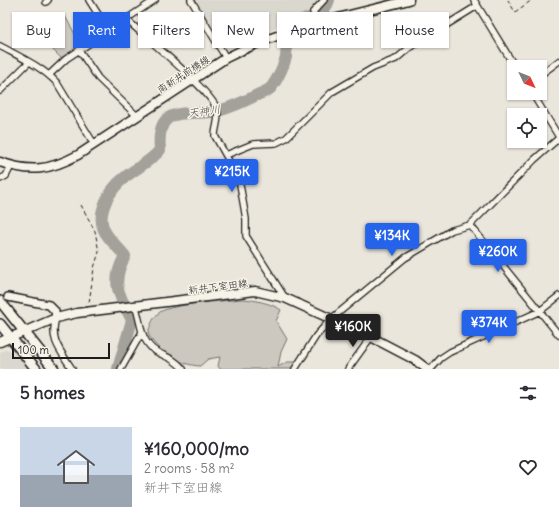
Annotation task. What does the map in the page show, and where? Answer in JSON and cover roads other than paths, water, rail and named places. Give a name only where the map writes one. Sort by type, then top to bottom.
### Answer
[{"type":"main road","name":"南新井前橋線","points":[[362,12],[409,0]]},
{"type":"main road","name":"南新井前橋線","points":[[0,162],[11,166],[35,170],[67,161],[226,58],[277,35]]},
{"type":"main road","name":"新井下室田線","points":[[0,342],[56,318],[89,312],[255,291],[285,298],[371,337],[415,360],[427,369]]},
{"type":"main road","points":[[4,299],[25,332],[54,369]]},
{"type":"main road","points":[[0,324],[36,369]]},
{"type":"street","points":[[89,0],[97,12]]},
{"type":"street","points":[[130,16],[155,0]]},
{"type":"street","points":[[191,0],[226,58]]},
{"type":"street","points":[[313,12],[324,0]]},
{"type":"street","points":[[474,0],[511,60]]},
{"type":"street","points":[[226,155],[253,144],[276,143],[286,138],[332,92],[372,68],[396,59],[409,48],[477,6]]},
{"type":"street","points":[[130,23],[192,80],[216,107],[219,116],[215,130],[216,136],[239,179],[246,219],[246,236],[285,298]]},
{"type":"street","points":[[0,46],[29,62],[49,75],[57,83],[94,144]]},
{"type":"street","points":[[49,75],[66,58],[81,48]]},
{"type":"street","points":[[78,50],[98,78],[137,116]]},
{"type":"street","points":[[547,70],[559,61]]},
{"type":"street","points":[[0,91],[29,62]]},
{"type":"street","points":[[295,369],[316,336],[331,319],[405,258],[452,230],[470,225],[534,160],[559,138],[536,100]]},
{"type":"street","points":[[0,179],[6,176],[11,166]]},
{"type":"street","points":[[470,225],[559,335]]},
{"type":"street","points":[[431,369],[441,358],[450,352],[540,311],[559,296]]},
{"type":"street","points":[[4,299],[48,305],[55,311],[56,318],[53,328],[55,342],[72,369]]},
{"type":"street","points":[[136,307],[146,343],[152,350],[161,356],[173,358],[183,369]]},
{"type":"street","points":[[121,369],[142,332]]},
{"type":"street","points":[[348,369],[371,337]]},
{"type":"waterway","name":"天神川","points":[[118,369],[132,320],[120,296],[117,282],[120,265],[125,256],[108,237],[102,223],[103,209],[109,195],[124,178],[152,158],[160,150],[162,126],[167,119],[181,114],[223,110],[270,89],[279,75],[286,57],[287,26],[317,15],[322,11],[329,0]]}]
